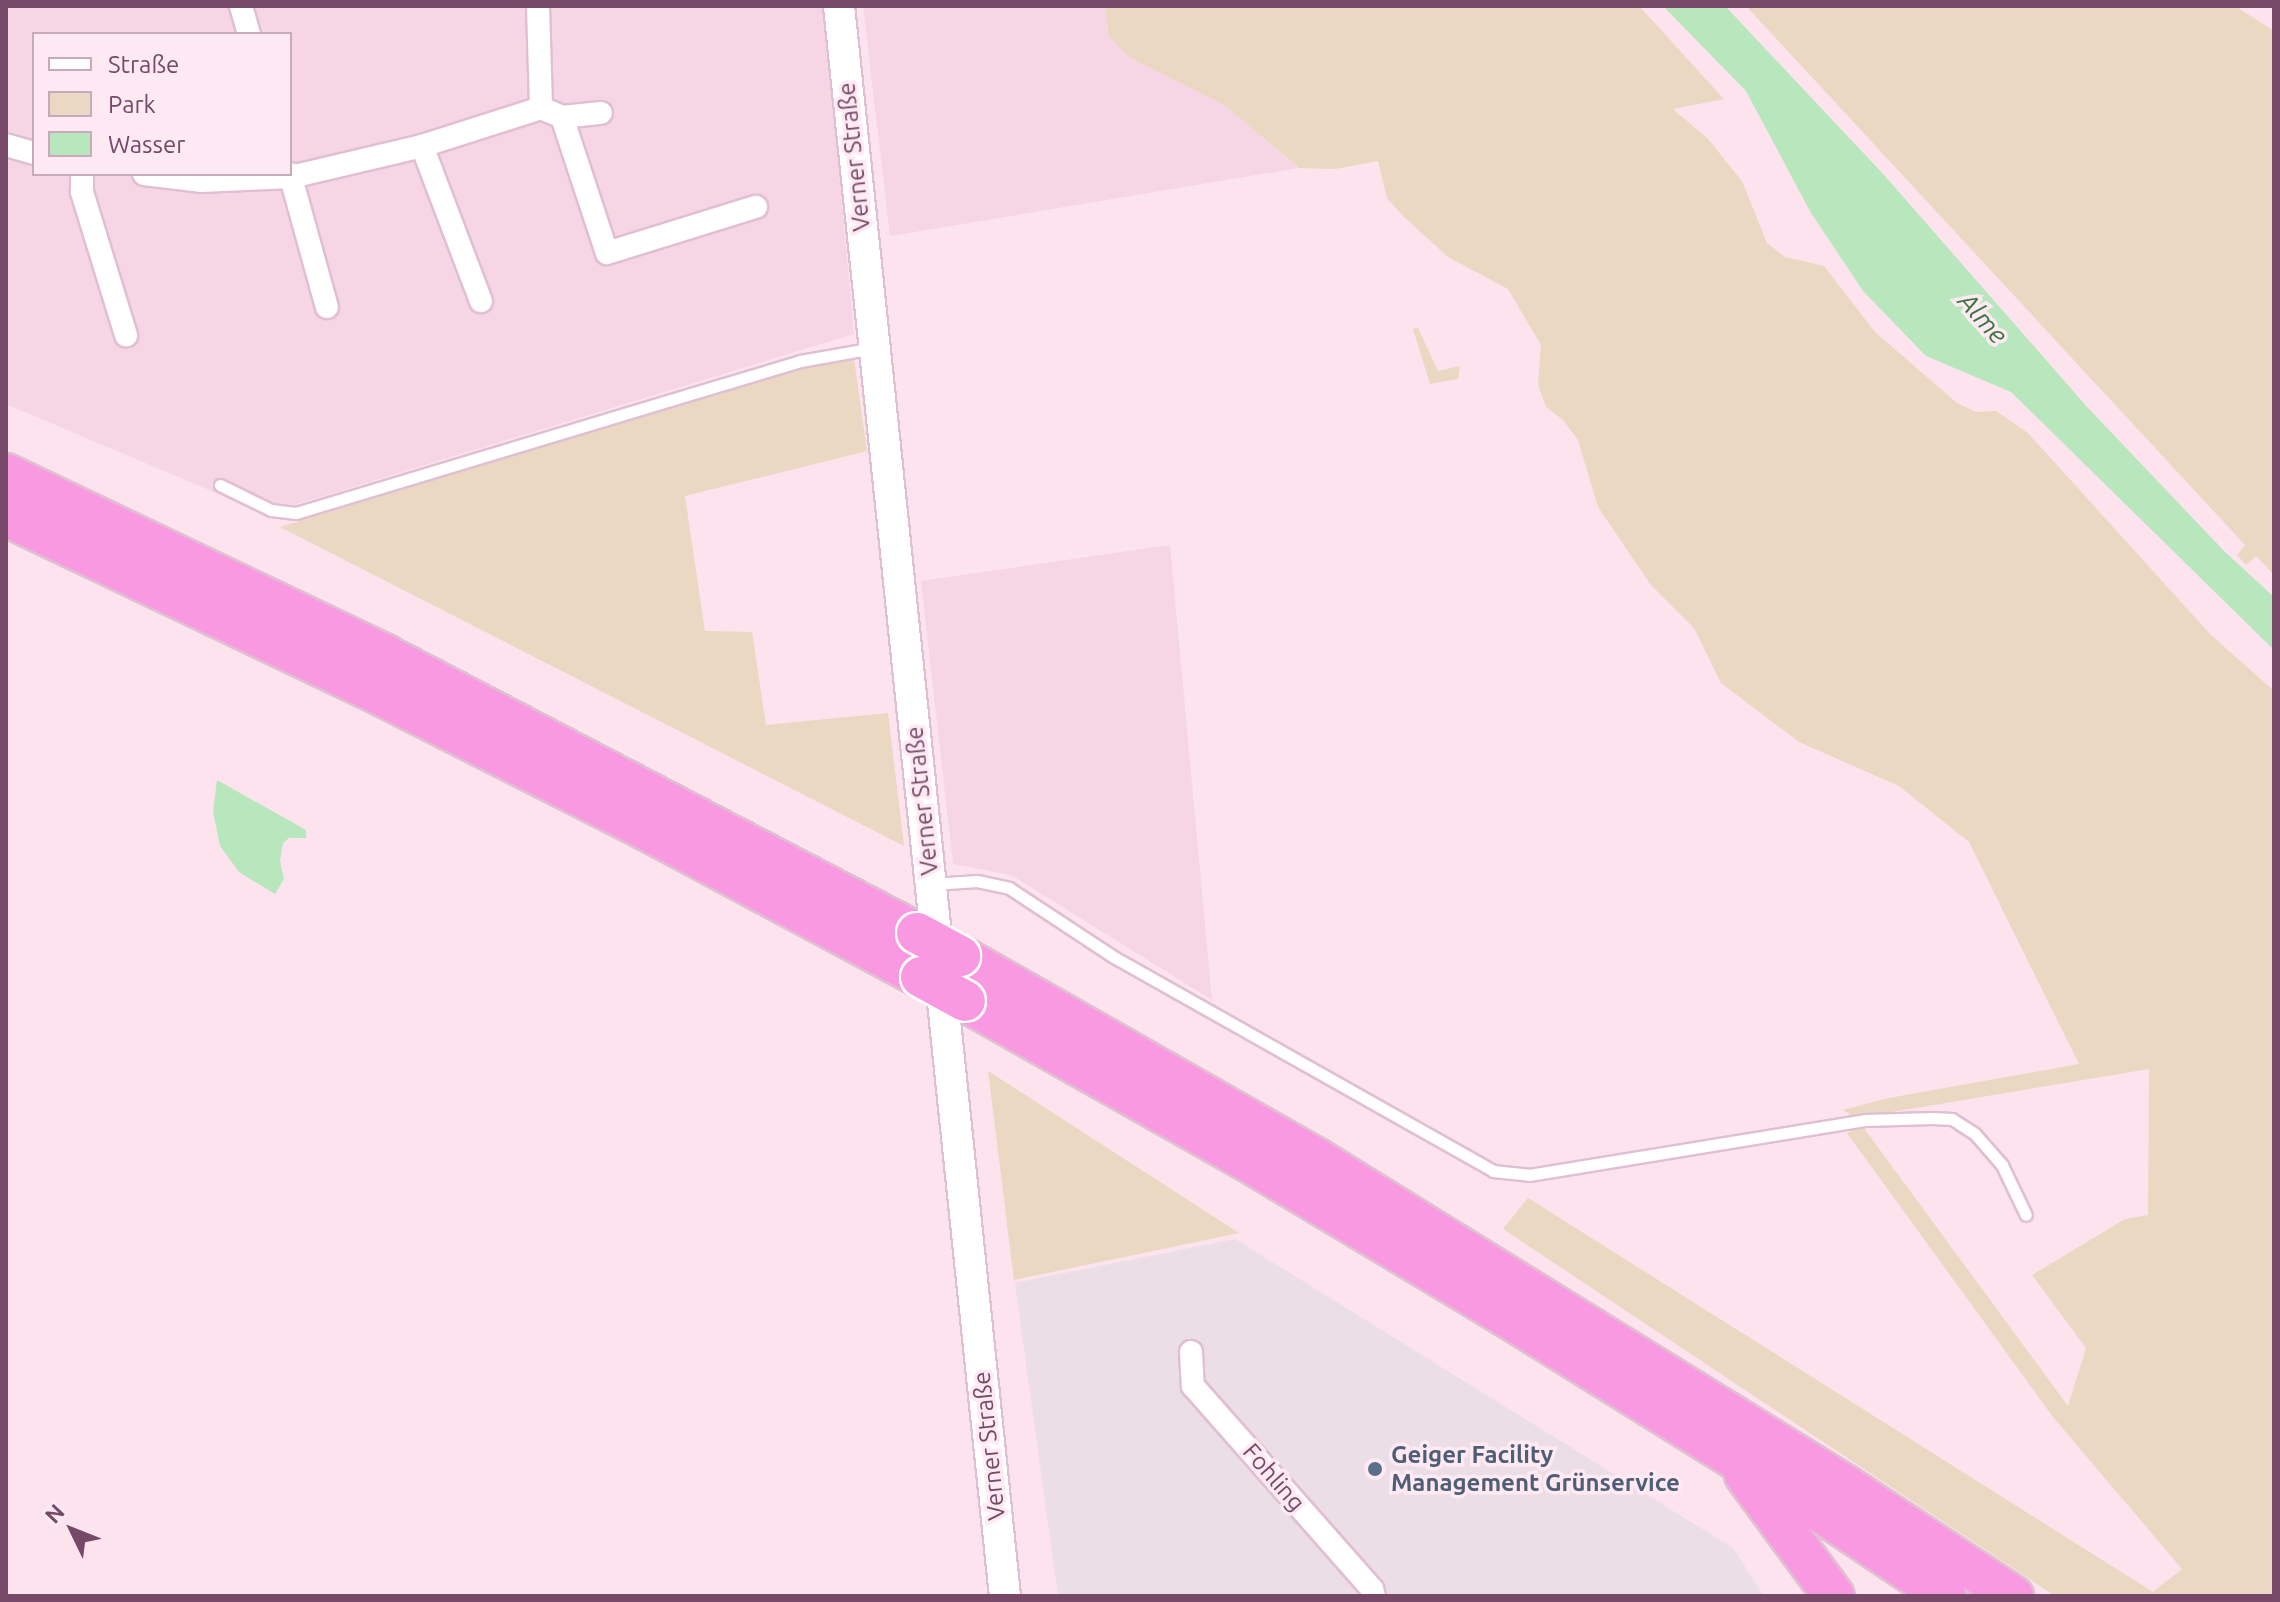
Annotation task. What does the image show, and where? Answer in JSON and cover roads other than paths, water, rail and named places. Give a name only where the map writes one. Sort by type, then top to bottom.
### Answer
[{"type":"highway","points":[[6,474],[385,655],[960,956],[1314,1157],[1501,1270],[1846,1486],[2013,1596]]},
{"type":"highway","points":[[6,516],[379,694],[647,830],[965,1001],[1248,1161],[1730,1456],[1946,1596]]},
{"type":"highway","points":[[1730,1456],[1834,1596]]},
{"type":"main road","name":"Verner Straße","points":[[839,6],[1005,1596]]},
{"type":"street","points":[[241,6],[248,32]]},
{"type":"street","points":[[538,6],[541,108]]},
{"type":"street","points":[[292,175],[422,146],[541,108],[562,117],[601,113]]},
{"type":"street","points":[[562,117],[607,253],[756,207]]},
{"type":"street","points":[[6,145],[32,152]]},
{"type":"street","points":[[422,146],[481,301]]},
{"type":"street","points":[[82,176],[82,192],[126,335]]},
{"type":"street","points":[[160,176],[201,181],[275,176]]},
{"type":"street","points":[[290,176],[327,307]]},
{"type":"street","name":"Fohling","points":[[1191,1352],[1193,1386],[1374,1596]]},
{"type":"lane","points":[[220,485],[271,510],[296,513],[800,361],[874,348]]},
{"type":"lane","points":[[931,884],[977,881],[1009,888],[1112,956],[1493,1171],[1529,1175],[1865,1120],[1905,1117],[1952,1119],[1975,1134],[1996,1157],[2026,1215]]},
{"type":"water","name":"Alme","points":[[1663,6],[1725,6],[1884,175],[2088,408],[2224,551],[2274,597],[2274,650],[2011,392],[1926,356],[1863,291],[1811,213],[1746,91]]},
{"type":"water","points":[[217,780],[306,830],[306,838],[289,838],[283,843],[280,861],[284,879],[275,894],[239,872],[220,846],[213,812]]},
{"type":"place","name":"Geiger Facility Management Grünservice","points":[[1375,1469]]}]
